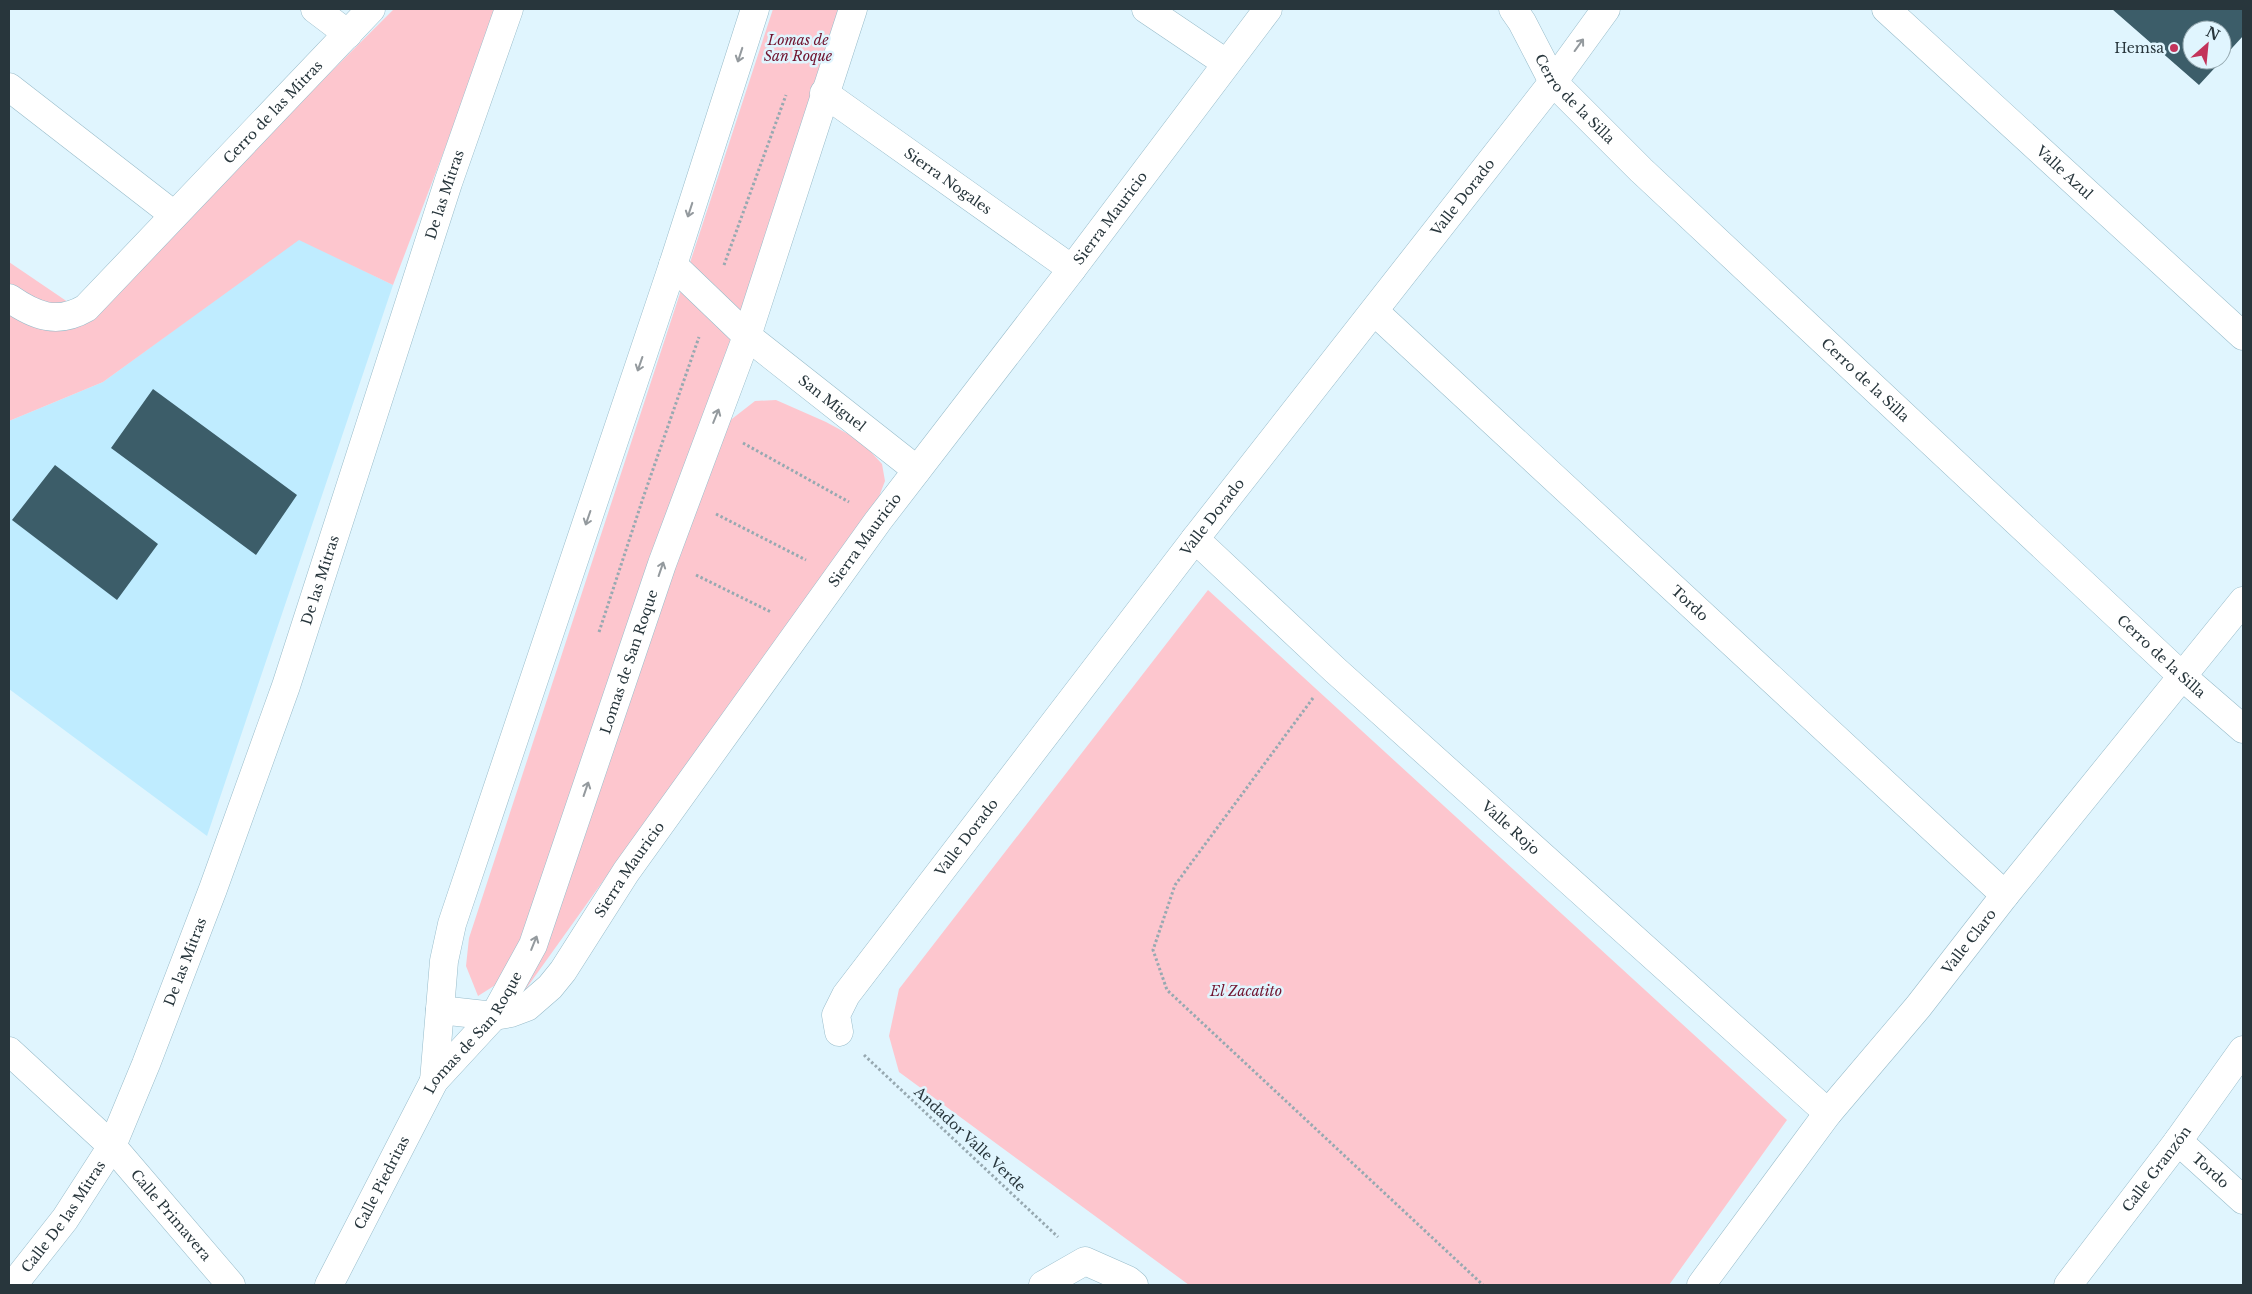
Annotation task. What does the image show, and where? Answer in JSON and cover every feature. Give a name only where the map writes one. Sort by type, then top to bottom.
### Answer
[{"type":"street","points":[[314,9],[348,34]]},
{"type":"street","name":"Cerro de las Mitras","points":[[9,298],[33,312],[56,318],[74,315],[97,299],[174,215],[371,9]]},
{"type":"street","name":"De las Mitras","points":[[112,1146],[206,908],[286,686],[448,183],[509,9]]},
{"type":"street","name":"Lomas de San Roque","points":[[434,1081],[444,961],[452,924],[673,265],[755,9]]},
{"type":"street","name":"Lomas de San Roque","points":[[434,1081],[494,1016],[533,945],[662,564],[747,336],[852,9]]},
{"type":"street","points":[[1146,9],[1226,64]]},
{"type":"street","name":"Sierra Mauricio","points":[[440,1010],[494,1016],[511,1013],[527,1007],[540,998],[563,971],[626,872],[878,520],[1072,270],[1268,9]]},
{"type":"street","name":"Cerro de la Silla","points":[[1513,9],[1522,22],[1553,82],[1648,177],[2183,677],[2243,729]]},
{"type":"street","name":"Valle Dorado","points":[[839,1032],[836,1015],[846,995],[1196,539],[1553,82],[1606,9]]},
{"type":"street","name":"Valle Azul","points":[[1886,9],[2243,336]]},
{"type":"street","points":[[9,87],[174,215]]},
{"type":"street","name":"Sierra Nogales","points":[[824,93],[1072,270]]},
{"type":"street","name":"San Miguel","points":[[673,265],[747,336],[917,470]]},
{"type":"street","name":"Tordo","points":[[1374,312],[2005,896]]},
{"type":"street","name":"Valle Rojo","points":[[1196,539],[1335,670],[1828,1113]]},
{"type":"street","name":"Valle Claro","points":[[1700,1285],[1828,1113],[1918,1007],[2243,600]]},
{"type":"street","name":"Calle Granzón","points":[[2068,1285],[2178,1141],[2243,1050]]},
{"type":"street","name":"Calle Primavera","points":[[9,1051],[112,1146],[231,1285]]},
{"type":"street","name":"Calle Piedritas","points":[[329,1285],[434,1081]]},
{"type":"street","name":"Tordo","points":[[2178,1141],[2243,1200]]},
{"type":"street","name":"Calle De las Mitras","points":[[13,1285],[65,1219],[112,1146]]},
{"type":"street","points":[[1043,1285],[1085,1261],[1128,1280],[1134,1285]]},
{"type":"path","points":[[597,639],[643,498],[711,302],[789,88]]},
{"type":"path","points":[[736,438],[855,505]]},
{"type":"path","points":[[710,511],[811,563]]},
{"type":"path","points":[[689,571],[772,613]]},
{"type":"path","points":[[1335,670],[1175,885],[1153,950],[1167,990],[1483,1285]]},
{"type":"path","name":"Andador Valle Verde","points":[[839,1032],[1085,1261]]},
{"type":"shaded area","points":[[299,239],[393,285],[207,836],[9,689],[9,421],[103,382]]},
{"type":"green space","points":[[394,9],[498,9],[393,285],[299,240],[103,382],[9,421],[9,262],[87,315]]},
{"type":"green space","name":"Lomas de San Roque","points":[[773,9],[850,9],[516,972],[478,996],[466,966],[469,938]]},
{"type":"green space","points":[[776,400],[826,422],[861,441],[882,464],[885,481],[872,515],[789,621],[523,993],[719,429],[755,401]]},
{"type":"green space","name":"El Zacatito","points":[[1208,590],[1787,1120],[1669,1285],[1189,1285],[899,1072],[889,1036],[899,989]]},
{"type":"building","name":"Hemsa","points":[[2112,9],[2243,9],[2243,36],[2232,48],[2232,20],[2182,20],[2182,70],[2213,70],[2199,85]]},
{"type":"building","points":[[153,389],[297,495],[256,555],[111,448]]},
{"type":"building","points":[[55,465],[158,544],[117,600],[12,520]]},
{"type":"place","name":"Hemsa","points":[[2174,48]]}]
